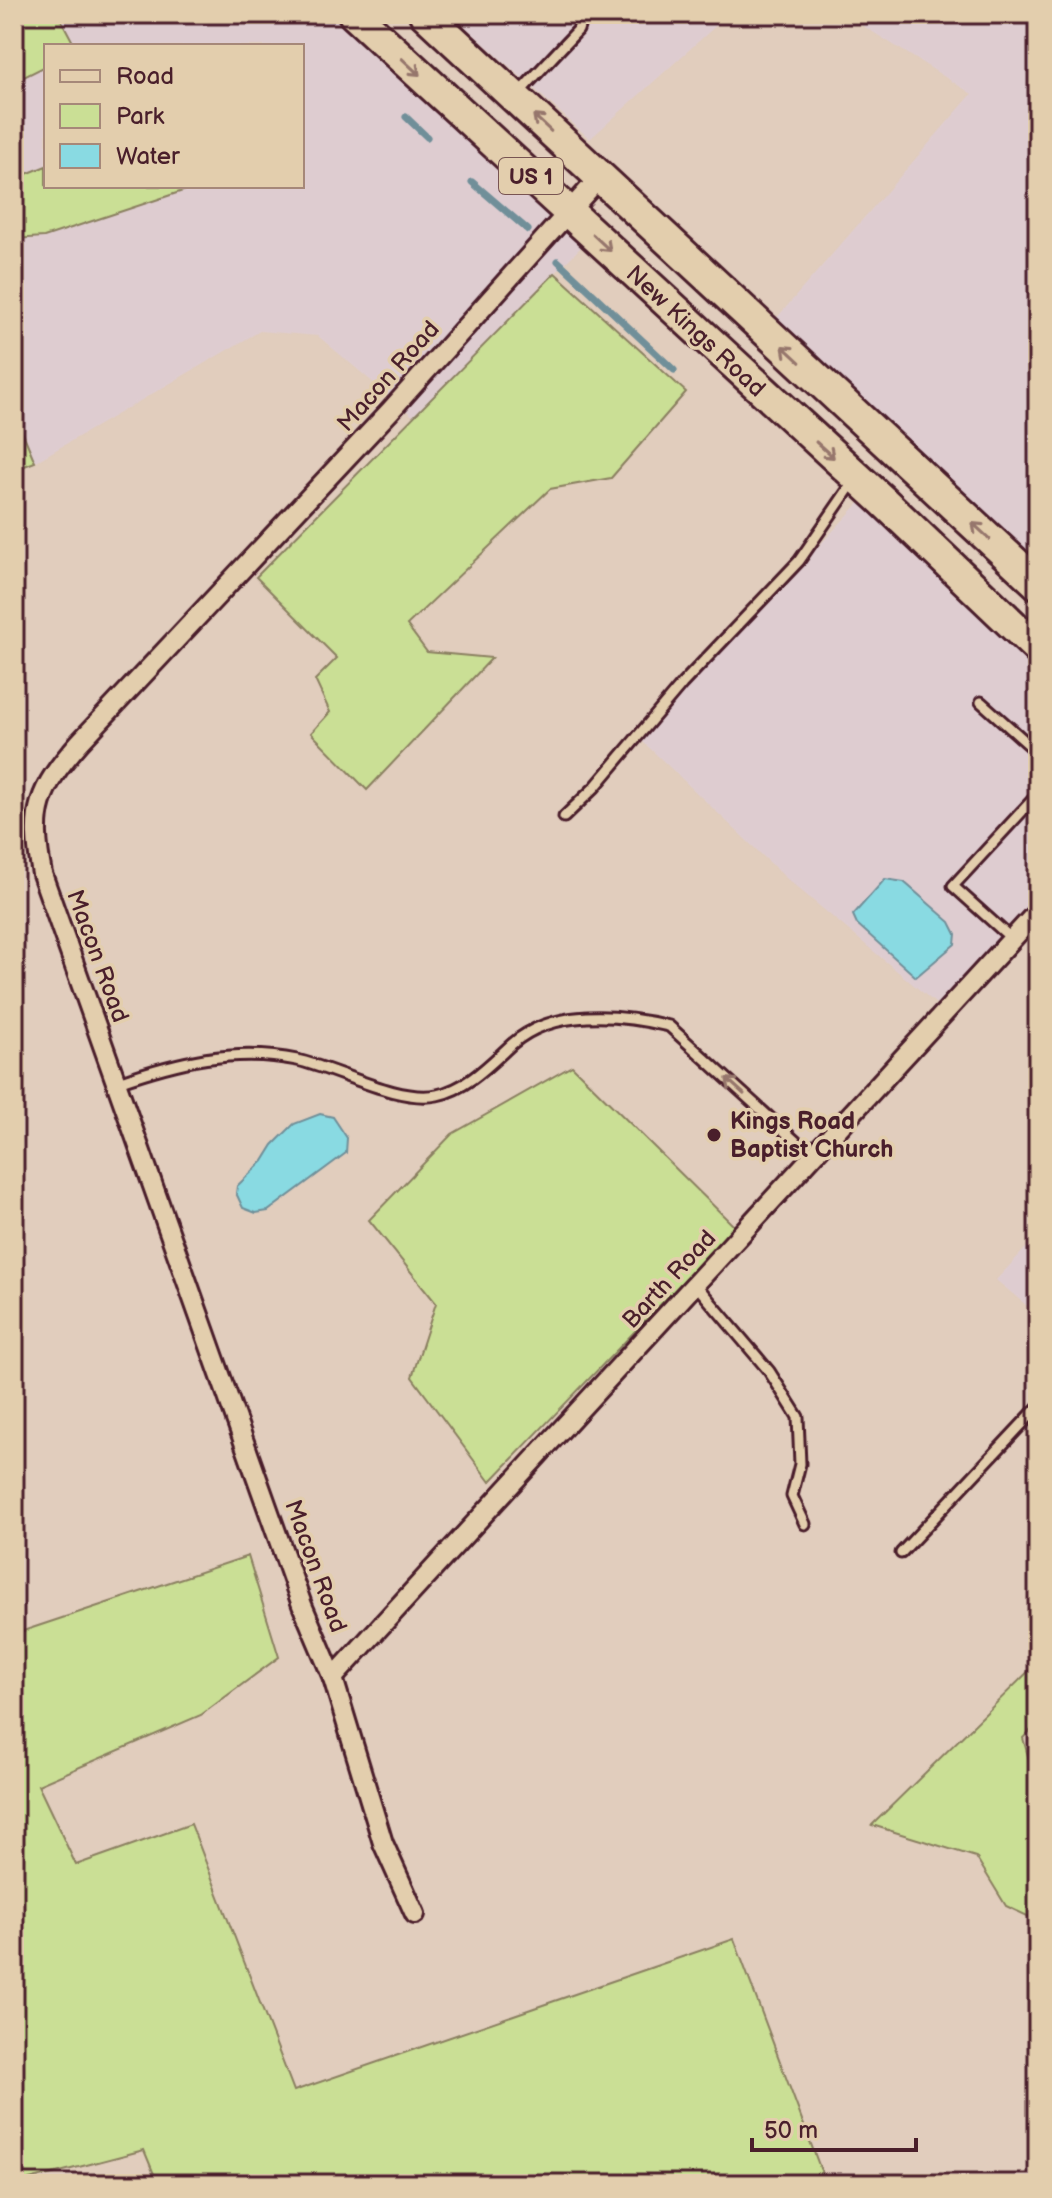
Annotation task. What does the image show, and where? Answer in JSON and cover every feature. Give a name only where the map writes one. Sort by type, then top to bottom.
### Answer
[{"type":"highway","name":"New Kings Road","points":[[354,14],[1038,649]]},
{"type":"highway","points":[[400,14],[475,61]]},
{"type":"highway","name":"New Kings Road","points":[[438,21],[475,61],[1038,583]]},
{"type":"street","name":"Macon Road","points":[[415,1914],[383,1843],[333,1678],[302,1605],[42,874],[36,843],[38,809],[44,789],[79,743],[391,410],[600,177]]},
{"type":"street","name":"Barth Road","points":[[333,1678],[1038,911]]},
{"type":"lane","points":[[515,98],[578,30],[583,14]]},
{"type":"lane","points":[[564,817],[595,787],[682,684],[799,561],[855,478]]},
{"type":"lane","points":[[981,702],[1037,751]]},
{"type":"lane","points":[[1012,939],[953,886],[1038,794]]},
{"type":"lane","points":[[118,1082],[172,1064],[219,1056],[259,1056],[297,1060],[415,1097],[438,1095],[459,1087],[486,1069],[515,1041],[541,1027],[581,1017],[625,1018],[669,1026],[814,1158]]},
{"type":"lane","points":[[696,1285],[769,1371],[798,1417],[800,1464],[792,1496],[805,1524]]},
{"type":"lane","points":[[901,1553],[1038,1407]]},
{"type":"shaded area","points":[[58,14],[333,14],[581,247],[414,417],[318,336],[260,331],[35,462],[14,412],[14,239],[44,237],[192,188],[304,188],[304,44],[74,44]]},
{"type":"shaded area","points":[[451,14],[729,14],[590,139]]},
{"type":"shaded area","points":[[844,14],[1038,14],[1038,564],[774,321],[972,94]]},
{"type":"shaded area","points":[[44,67],[44,167],[14,179],[14,82]]},
{"type":"shaded area","points":[[862,500],[1038,669],[1038,899],[940,1007],[786,878],[639,738]]},
{"type":"shaded area","points":[[1038,1235],[1038,1315],[996,1280]]},
{"type":"green space","points":[[14,14],[58,14],[74,44],[44,44],[44,67],[14,82]]},
{"type":"green space","points":[[44,167],[44,188],[192,188],[44,237],[14,239],[14,179]]},
{"type":"green space","points":[[555,273],[686,392],[611,478],[550,489],[407,625],[427,652],[492,658],[367,790],[311,733],[330,712],[315,680],[337,658],[256,577]]},
{"type":"green space","points":[[14,412],[35,462],[14,470]]},
{"type":"green space","points":[[572,1066],[735,1227],[490,1482],[412,1377],[436,1303],[369,1220],[452,1134]]},
{"type":"green space","points":[[248,1556],[279,1657],[201,1715],[38,1785],[76,1865],[191,1824],[294,2091],[734,1939],[826,2184],[158,2184],[144,2150],[14,2184],[14,1634]]},
{"type":"green space","points":[[1038,1662],[1038,1723],[1023,1738],[1035,1781],[1038,1781],[1038,1921],[1006,1906],[976,1857],[872,1825]]},
{"type":"water","points":[[885,879],[904,882],[950,922],[956,934],[955,944],[916,977],[857,924],[853,915]]},
{"type":"water","points":[[320,1114],[333,1117],[347,1138],[346,1153],[268,1211],[256,1213],[243,1208],[236,1193],[237,1186],[294,1124]]},
{"type":"waterway","points":[[406,117],[427,137]]},
{"type":"waterway","points":[[472,182],[528,230]]},
{"type":"waterway","points":[[558,261],[674,370]]},
{"type":"place","name":"Kings Road Baptist Church","points":[[714,1135]]}]
